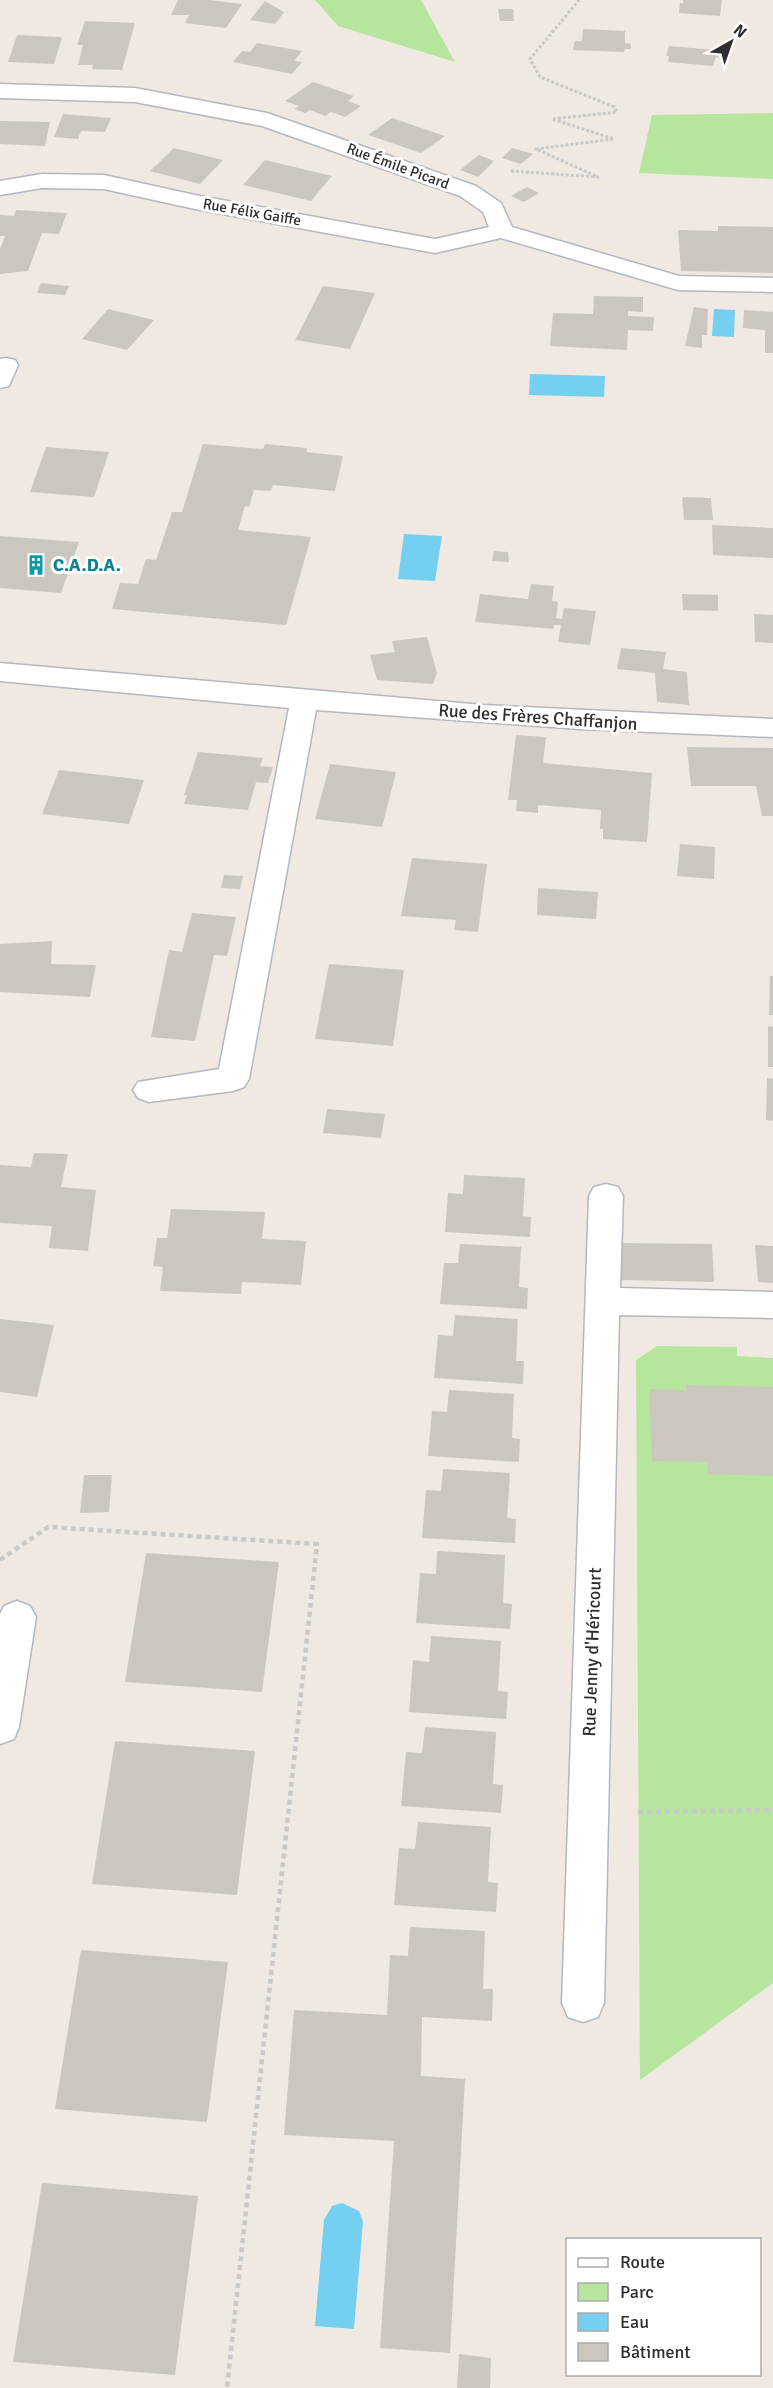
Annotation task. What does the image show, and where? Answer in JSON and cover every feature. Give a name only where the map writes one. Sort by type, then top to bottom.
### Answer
[{"type":"street","name":"Rue Émile Picard","points":[[0,91],[135,95],[267,120],[468,191],[493,208],[502,231]]},
{"type":"street","name":"Rue Félix Gaiffe","points":[[0,188],[42,181],[104,182],[195,202],[435,246],[502,231]]},
{"type":"street","points":[[502,231],[678,284],[773,285]]},
{"type":"street","name":"Rue des Frères Chaffanjon","points":[[0,672],[304,701],[687,726],[773,728]]},
{"type":"street","points":[[149,1090],[233,1079],[304,701]]},
{"type":"street","name":"Rue Jenny d'Héricourt","points":[[583,2003],[606,1196]]},
{"type":"street","points":[[603,1301],[773,1305]]},
{"type":"street","points":[[0,1727],[17,1617]]},
{"type":"path","points":[[468,191],[496,172],[505,170],[598,177],[536,149],[614,139],[552,119],[617,112],[614,107],[540,77],[530,59],[540,44],[579,0]]},
{"type":"path","points":[[0,1560],[48,1527],[317,1544],[227,2388]]},
{"type":"path","points":[[587,1806],[646,1814],[773,1810]]},
{"type":"green space","points":[[315,0],[421,0],[455,62],[338,26]]},
{"type":"green space","points":[[773,113],[773,179],[639,173],[652,115]]},
{"type":"green space","points":[[657,1346],[737,1347],[737,1356],[773,1358],[773,1983],[640,2080],[636,1360]]},
{"type":"water","points":[[714,309],[735,310],[734,337],[712,336]]},
{"type":"water","points":[[530,374],[605,376],[604,397],[529,395]]},
{"type":"water","points":[[404,534],[442,536],[435,581],[398,579]]},
{"type":"water","points":[[342,2203],[359,2211],[363,2222],[354,2329],[315,2326],[324,2220],[332,2206]]},
{"type":"building","points":[[178,0],[210,0],[242,4],[226,28],[185,23],[189,15],[171,15]]},
{"type":"building","points":[[683,0],[722,0],[720,16],[679,13],[680,3],[683,3]]},
{"type":"building","points":[[265,1],[284,12],[275,24],[250,20]]},
{"type":"building","points":[[498,9],[513,9],[514,21],[500,21]]},
{"type":"building","points":[[85,21],[135,23],[122,70],[92,69],[93,65],[78,65],[83,45],[77,45]]},
{"type":"building","points":[[583,29],[625,31],[625,43],[631,44],[631,49],[625,49],[624,52],[573,50],[575,41],[582,41]]},
{"type":"building","points":[[17,35],[62,37],[54,64],[8,62]]},
{"type":"building","points":[[257,43],[302,51],[294,61],[302,62],[292,74],[233,62],[242,51],[250,52]]},
{"type":"building","points":[[669,46],[716,50],[719,58],[716,57],[713,66],[668,62],[669,56],[666,56]]},
{"type":"building","points":[[313,82],[354,96],[348,101],[361,106],[345,117],[331,112],[325,116],[310,110],[305,113],[294,109],[299,106],[285,101]]},
{"type":"building","points":[[63,114],[111,118],[105,132],[81,131],[78,139],[54,137]]},
{"type":"building","points":[[392,118],[445,136],[421,153],[368,135]]},
{"type":"building","points":[[0,121],[50,122],[45,146],[0,144]]},
{"type":"building","points":[[174,148],[223,160],[200,184],[150,171]]},
{"type":"building","points":[[512,148],[533,154],[521,164],[502,158]]},
{"type":"building","points":[[479,155],[494,161],[478,177],[460,170]]},
{"type":"building","points":[[265,160],[332,176],[311,201],[243,185]]},
{"type":"building","points":[[527,187],[539,193],[524,202],[511,196]]},
{"type":"building","points":[[16,210],[67,213],[59,234],[42,233],[28,271],[0,274],[0,249],[5,236],[0,236],[0,215],[14,216]]},
{"type":"building","points":[[718,226],[773,227],[773,273],[681,271],[678,230],[718,231]]},
{"type":"building","points":[[41,283],[69,286],[65,295],[37,293]]},
{"type":"building","points":[[323,286],[375,293],[350,349],[295,340]]},
{"type":"building","points":[[594,296],[643,297],[643,312],[628,311],[628,316],[654,317],[653,331],[628,330],[627,350],[550,346],[553,313],[593,314]]},
{"type":"building","points":[[694,307],[708,309],[707,335],[702,335],[702,348],[685,346]]},
{"type":"building","points":[[108,309],[154,320],[127,350],[82,339]]},
{"type":"building","points":[[744,310],[773,312],[773,353],[765,353],[765,330],[743,328]]},
{"type":"building","points":[[203,444],[263,449],[265,444],[307,448],[306,452],[343,456],[335,491],[273,485],[271,491],[254,490],[249,507],[245,506],[238,530],[311,537],[286,625],[112,609],[120,583],[138,584],[146,559],[156,560],[172,512],[182,512]]},
{"type":"building","points":[[46,447],[109,452],[94,497],[30,492]]},
{"type":"building","points":[[682,497],[711,498],[713,520],[684,520]]},
{"type":"building","points":[[712,525],[773,528],[773,558],[713,555]]},
{"type":"building","name":"C.A.D.A.","points":[[0,536],[79,542],[61,593],[0,588]]},
{"type":"building","points":[[494,551],[508,552],[509,562],[492,561]]},
{"type":"building","points":[[531,584],[554,586],[552,601],[558,602],[556,618],[562,619],[564,608],[596,611],[590,645],[558,642],[561,625],[554,625],[554,629],[475,622],[480,594],[528,599]]},
{"type":"building","points":[[682,594],[718,595],[718,611],[683,610]]},
{"type":"building","points":[[754,614],[773,615],[773,643],[755,642]]},
{"type":"building","points":[[427,637],[437,673],[433,684],[377,680],[370,655],[395,652],[392,641]]},
{"type":"building","points":[[621,648],[666,652],[663,669],[687,672],[689,705],[657,702],[655,673],[617,669]]},
{"type":"building","points":[[516,735],[546,737],[543,763],[652,773],[647,842],[603,839],[603,829],[600,829],[601,810],[538,805],[538,813],[516,811],[517,800],[508,800]]},
{"type":"building","points":[[687,747],[773,748],[773,816],[762,816],[756,786],[691,786]]},
{"type":"building","points":[[198,752],[263,758],[260,766],[273,767],[268,783],[256,782],[248,810],[184,804],[187,795],[184,795]]},
{"type":"building","points":[[330,764],[396,772],[382,827],[315,819]]},
{"type":"building","points":[[59,770],[144,780],[129,824],[42,814]]},
{"type":"building","points":[[680,844],[715,847],[714,879],[677,876]]},
{"type":"building","points":[[412,858],[487,864],[478,932],[454,930],[456,920],[401,916]]},
{"type":"building","points":[[224,875],[243,876],[240,889],[221,888]]},
{"type":"building","points":[[538,888],[598,892],[596,919],[537,915]]},
{"type":"building","points":[[192,913],[236,917],[227,956],[214,955],[195,1041],[151,1037],[169,950],[182,952]]},
{"type":"building","points":[[52,941],[51,964],[96,965],[90,997],[0,992],[0,944]]},
{"type":"building","points":[[329,964],[404,970],[393,1046],[315,1039]]},
{"type":"building","points":[[770,976],[773,976],[773,1015],[769,1015]]},
{"type":"building","points":[[768,1026],[773,1027],[773,1067],[768,1067]]},
{"type":"building","points":[[767,1078],[773,1079],[773,1121],[766,1120]]},
{"type":"building","points":[[327,1109],[385,1114],[381,1138],[323,1133]]},
{"type":"building","points":[[34,1153],[68,1154],[61,1187],[96,1190],[88,1251],[49,1248],[52,1226],[0,1223],[0,1165],[31,1167]]},
{"type":"building","points":[[464,1175],[525,1178],[523,1216],[531,1217],[530,1237],[445,1232],[448,1193],[463,1194]]},
{"type":"building","points":[[171,1209],[265,1212],[262,1239],[306,1241],[301,1285],[242,1282],[241,1294],[160,1291],[163,1267],[153,1266],[157,1238],[167,1238]]},
{"type":"building","points":[[620,1243],[712,1244],[714,1282],[621,1280]]},
{"type":"building","points":[[460,1244],[521,1247],[519,1287],[528,1288],[527,1309],[440,1304],[444,1263],[458,1263]]},
{"type":"building","points":[[755,1245],[773,1246],[773,1283],[758,1282]]},
{"type":"building","points":[[455,1315],[518,1319],[516,1361],[524,1361],[523,1384],[434,1378],[438,1335],[453,1336]]},
{"type":"building","points":[[0,1319],[54,1325],[37,1397],[0,1392]]},
{"type":"building","points":[[686,1385],[773,1387],[773,1476],[708,1474],[707,1462],[652,1461],[649,1389],[687,1390]]},
{"type":"building","points":[[449,1390],[514,1394],[512,1438],[520,1439],[519,1462],[428,1456],[432,1411],[447,1412]]},
{"type":"building","points":[[443,1469],[510,1473],[507,1518],[516,1519],[515,1543],[422,1538],[426,1490],[441,1491]]},
{"type":"building","points":[[84,1475],[112,1475],[109,1512],[80,1513]]},
{"type":"building","points":[[437,1551],[505,1555],[503,1603],[512,1604],[510,1629],[416,1623],[420,1573],[436,1574]]},
{"type":"building","points":[[146,1553],[279,1562],[262,1692],[125,1682]]},
{"type":"building","points":[[431,1636],[501,1641],[498,1691],[508,1692],[506,1719],[409,1712],[413,1660],[429,1662]]},
{"type":"building","points":[[425,1727],[496,1732],[493,1784],[503,1785],[501,1813],[401,1806],[406,1752],[422,1753]]},
{"type":"building","points":[[115,1741],[255,1751],[237,1895],[92,1884]]},
{"type":"building","points":[[418,1822],[491,1827],[488,1882],[498,1883],[496,1912],[394,1905],[399,1848],[415,1849]]},
{"type":"building","points":[[410,1927],[485,1931],[483,1989],[493,1989],[492,2021],[422,2017],[421,2076],[465,2079],[450,2353],[380,2348],[394,2141],[284,2135],[294,2010],[387,2015],[390,1955],[408,1956]]},
{"type":"building","points":[[81,1950],[228,1962],[207,2122],[55,2109]]},
{"type":"building","points":[[42,2183],[198,2196],[175,2375],[13,2362]]},
{"type":"building","points":[[459,2354],[491,2358],[490,2388],[457,2388]]},
{"type":"place","name":"C.A.D.A.","points":[[36,565]]}]
